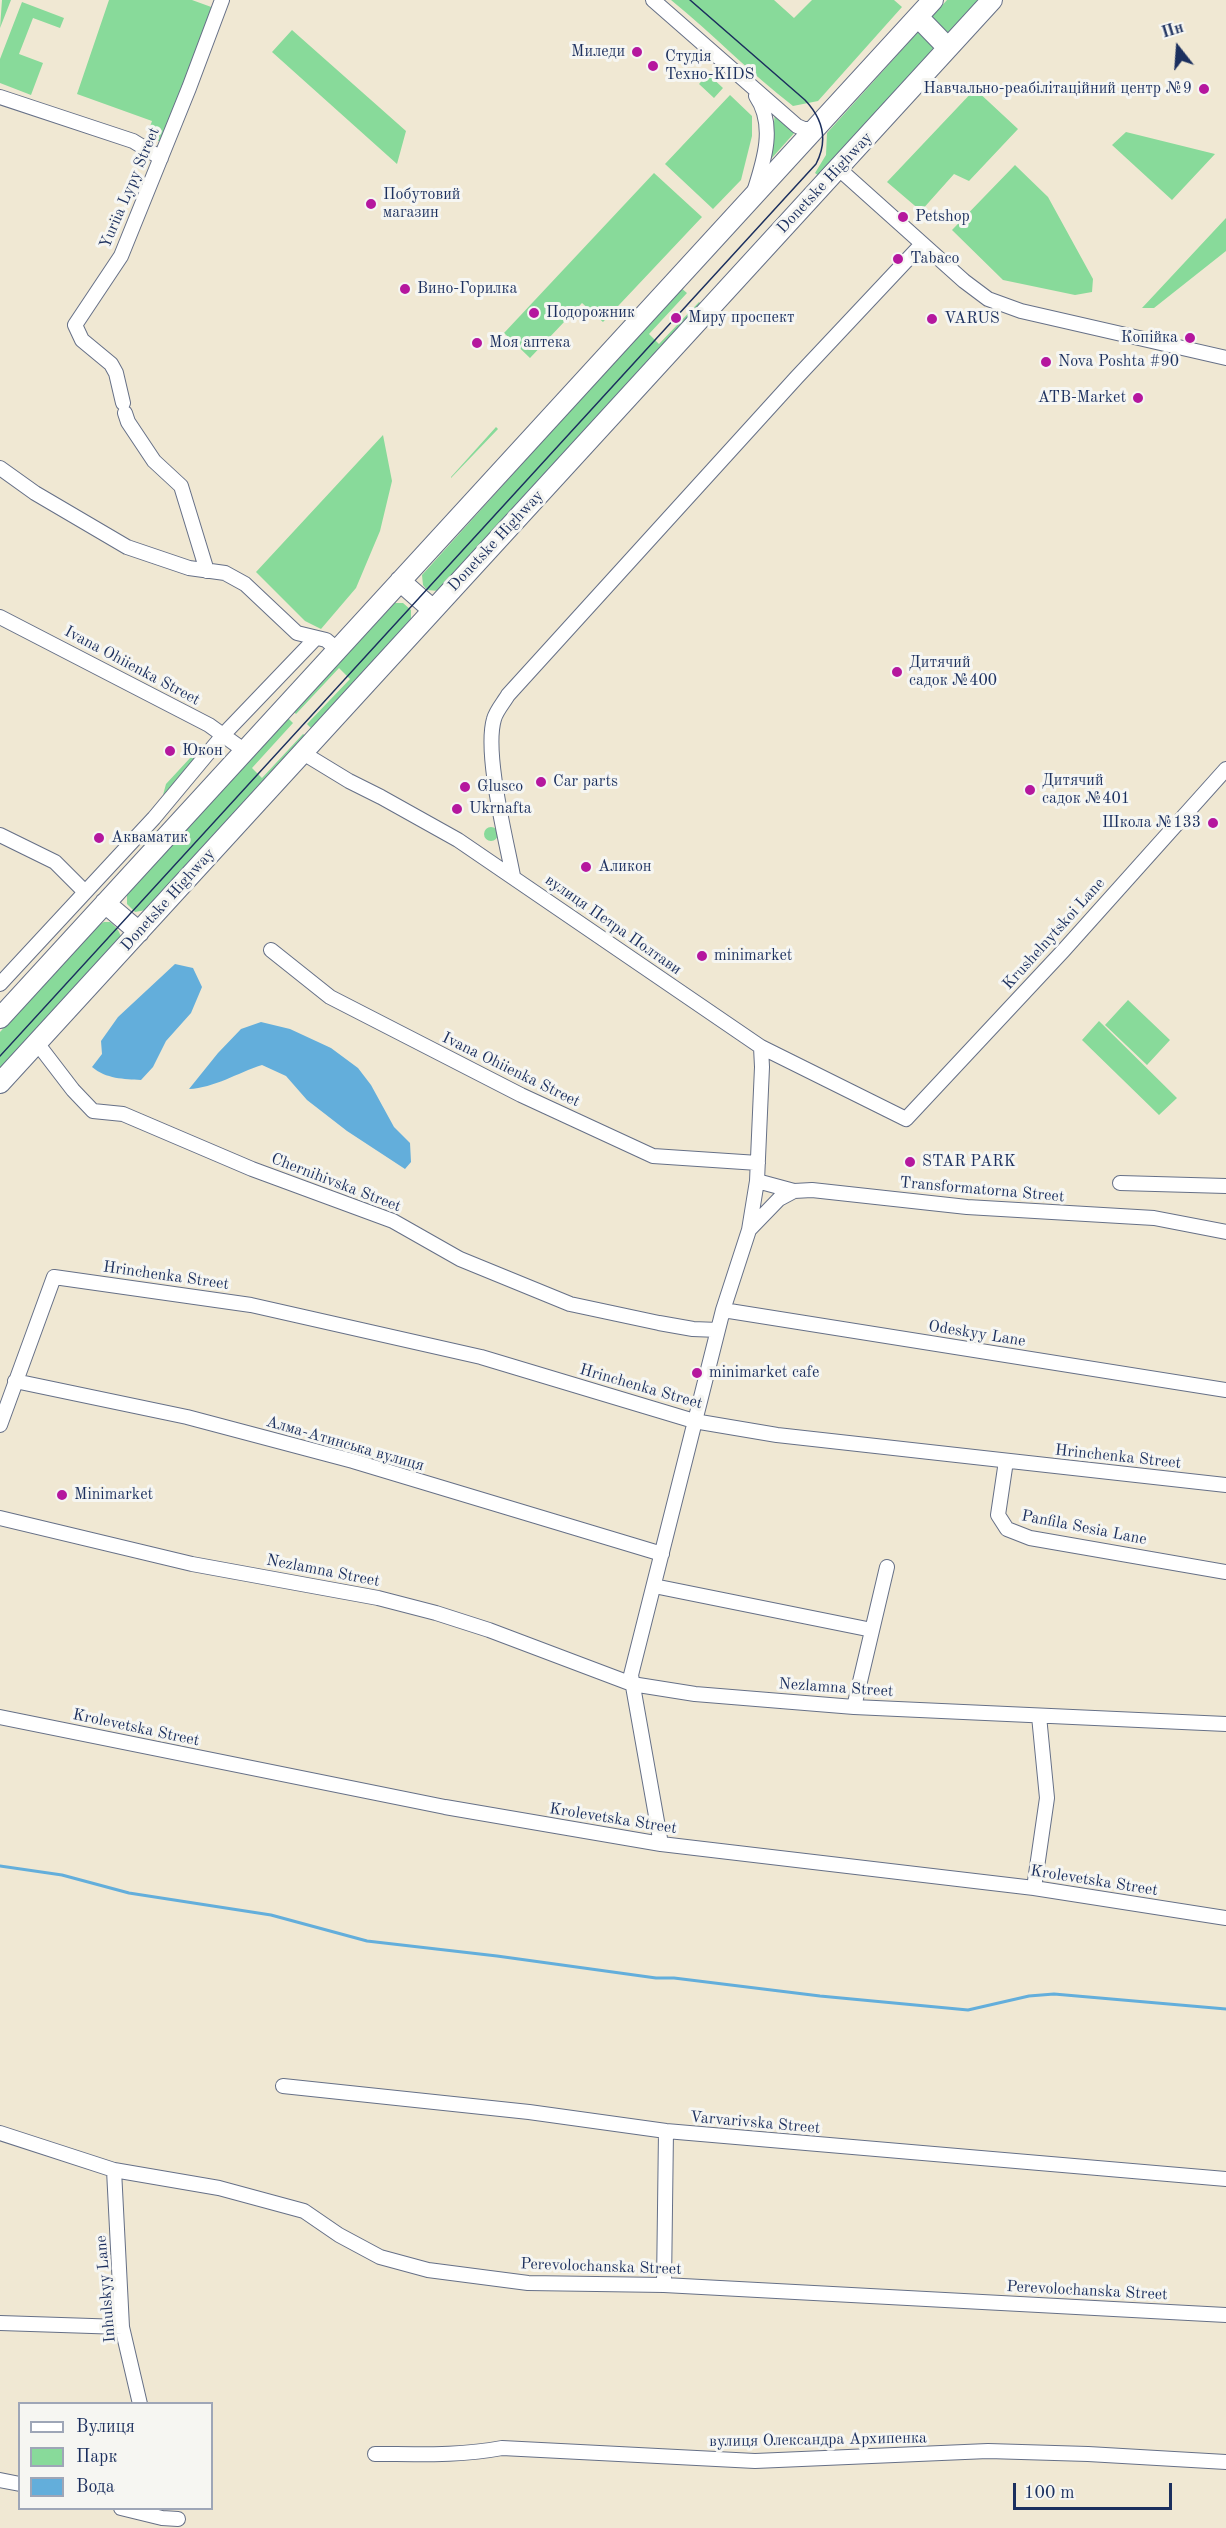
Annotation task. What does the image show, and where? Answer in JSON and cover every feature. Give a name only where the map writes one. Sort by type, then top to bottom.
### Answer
[{"type":"highway","points":[[0,1018],[933,0]]},
{"type":"highway","name":"Donetske Highway","points":[[0,1083],[992,0]]},
{"type":"highway","points":[[918,17],[948,48]]},
{"type":"highway","points":[[400,581],[433,610]]},
{"type":"highway","points":[[105,903],[139,932]]},
{"type":"street","name":"Yuriia Lypy Street","points":[[207,571],[181,486],[154,461],[128,422],[116,373],[111,364],[82,340],[75,325],[121,256],[222,0]]},
{"type":"street","points":[[653,0],[797,126],[814,129]]},
{"type":"street","points":[[748,85],[765,110],[768,129],[754,194]]},
{"type":"street","points":[[0,97],[132,141],[161,158]]},
{"type":"street","points":[[838,169],[963,281],[988,299],[1021,311],[1226,358]]},
{"type":"street","points":[[513,876],[498,796],[492,742],[494,718],[508,695],[797,376],[922,244]]},
{"type":"street","points":[[0,468],[34,493],[127,547],[189,568],[225,573],[245,584],[297,633],[326,640],[338,650]]},
{"type":"street","name":"Ivana Ohiienka Street","points":[[0,617],[224,734],[245,751]]},
{"type":"street","points":[[0,984],[154,818],[224,734],[315,639]]},
{"type":"street","name":"вулиця Петра Полтави","points":[[303,753],[349,781],[458,840],[761,1047],[906,1119]]},
{"type":"street","name":"Krushelnytskoi Lane","points":[[906,1119],[1063,951],[1226,769]]},
{"type":"street","points":[[0,835],[55,862],[85,892]]},
{"type":"street","name":"Ivana Ohiienka Street","points":[[271,950],[330,997],[521,1095],[653,1156],[758,1163]]},
{"type":"street","name":"Chernihivska Street","points":[[37,1043],[73,1090],[93,1111],[123,1114],[252,1169],[393,1221],[460,1259],[570,1304],[693,1329],[718,1330]]},
{"type":"street","points":[[661,1844],[632,1675],[723,1310],[749,1230],[757,1181],[761,1047]]},
{"type":"street","name":"Transformatorna Street","points":[[757,1181],[794,1191],[812,1190],[967,1207],[1154,1218],[1226,1232]]},
{"type":"street","points":[[1120,1183],[1226,1186]]},
{"type":"street","points":[[749,1230],[779,1199],[794,1191]]},
{"type":"street","name":"Hrinchenka Street","points":[[15,1381],[54,1277],[263,1307],[481,1357],[694,1421],[777,1435],[1226,1485]]},
{"type":"street","name":"Odeskyy Lane","points":[[723,1310],[1226,1390]]},
{"type":"street","points":[[0,1425],[15,1381]]},
{"type":"street","name":"Алма-Атинська вулиця","points":[[15,1381],[187,1417],[342,1458],[662,1554]]},
{"type":"street","name":"Panfila Sesia Lane","points":[[1006,1461],[998,1515],[1007,1529],[1030,1538],[1226,1572]]},
{"type":"street","name":"Nezlamna Street","points":[[0,1518],[192,1564],[378,1598],[436,1613],[489,1630],[632,1684],[695,1694],[854,1707],[1226,1724]]},
{"type":"street","points":[[854,1707],[887,1567]]},
{"type":"street","points":[[654,1586],[872,1630]]},
{"type":"street","points":[[1034,1888],[1047,1798],[1039,1716]]},
{"type":"street","name":"Krolevetska Street","points":[[0,1717],[445,1808],[661,1844],[1034,1888],[1226,1918]]},
{"type":"street","name":"Varvarivska Street","points":[[283,2086],[529,2112],[666,2132],[1226,2180]]},
{"type":"street","points":[[664,2285],[666,2132]]},
{"type":"street","name":"Perevolochanska Street","points":[[0,2133],[114,2169],[219,2188],[304,2211],[339,2235],[380,2257],[428,2270],[528,2283],[664,2285],[1226,2315]]},
{"type":"street","name":"Inhulskyy Lane","points":[[114,2169],[122,2327],[140,2402]]},
{"type":"street","points":[[0,2323],[122,2327]]},
{"type":"street","name":"вулиця Олександра Архипенка","points":[[375,2454],[442,2455],[502,2448],[755,2461],[988,2451],[1226,2462]]},
{"type":"street","points":[[0,2480],[18,2484]]},
{"type":"street","points":[[129,2510],[162,2518],[178,2519]]},
{"type":"green space","points":[[2,0],[11,0],[0,28]]},
{"type":"green space","points":[[109,0],[192,0],[214,8],[161,141],[145,141],[152,121],[77,94]]},
{"type":"green space","points":[[671,0],[774,0],[794,18],[812,0],[894,0],[902,7],[818,101],[793,106]]},
{"type":"green space","points":[[947,0],[979,0],[819,176],[815,173],[826,155],[827,133]]},
{"type":"green space","points":[[22,2],[64,18],[60,28],[33,18],[19,54],[43,63],[31,95],[0,83],[0,59]]},
{"type":"green space","points":[[292,30],[406,131],[397,164],[272,52]]},
{"type":"green space","points":[[708,74],[723,88],[714,98],[699,84]]},
{"type":"green space","points":[[975,89],[1018,129],[969,181],[954,174],[921,211],[887,182]]},
{"type":"green space","points":[[730,95],[752,116],[752,136],[741,180],[713,209],[665,164]]},
{"type":"green space","points":[[775,111],[796,131],[771,159]]},
{"type":"green space","points":[[1126,132],[1215,154],[1172,200],[1112,145]]},
{"type":"green space","points":[[1015,165],[1048,197],[1093,279],[1092,292],[1075,295],[1003,280],[952,230]]},
{"type":"green space","points":[[654,173],[702,217],[603,322],[582,303],[530,358],[504,333]]},
{"type":"green space","points":[[1226,218],[1226,251],[1154,308],[1142,308]]},
{"type":"green space","points":[[681,288],[687,293],[649,334],[659,344],[699,302],[701,304],[439,591],[427,590],[423,585],[422,575]]},
{"type":"green space","points":[[496,427],[498,429],[451,478],[451,477]]},
{"type":"green space","points":[[383,435],[392,481],[380,531],[356,588],[321,629],[305,621],[256,572]]},
{"type":"green space","points":[[395,603],[403,603],[411,610],[411,621],[312,729],[307,724],[350,679],[339,668],[296,714],[294,712]]},
{"type":"green space","points":[[288,718],[293,723],[252,768],[262,778],[303,734],[306,736],[146,910],[135,912],[127,904],[127,892]]},
{"type":"green space","points":[[203,744],[207,745],[205,749],[163,795],[166,784]]},
{"type":"green space","points":[[488,827],[494,827],[498,834],[494,841],[488,841],[484,837],[484,831]]},
{"type":"green space","points":[[104,922],[110,922],[121,937],[0,1069],[0,1032]]},
{"type":"green space","points":[[1128,1000],[1170,1040],[1147,1065],[1105,1025]]},
{"type":"green space","points":[[1099,1021],[1177,1098],[1159,1115],[1082,1040]]},
{"type":"water","points":[[175,964],[193,968],[202,987],[191,1013],[166,1041],[153,1067],[141,1080],[122,1079],[97,1071],[92,1067],[102,1054],[101,1041],[118,1017]]},
{"type":"water","points":[[261,1022],[290,1029],[331,1048],[358,1068],[371,1085],[394,1127],[410,1143],[411,1162],[405,1169],[347,1131],[307,1100],[286,1076],[262,1065],[216,1083],[189,1089],[241,1029]]},
{"type":"waterway","points":[[0,1866],[62,1875],[129,1893],[271,1915],[367,1941],[656,1978],[674,1978],[820,1996],[968,2010],[1029,1996],[1054,1994],[1226,2009]]},
{"type":"tram line","points":[[0,1056],[816,164],[823,139],[820,123],[811,107],[690,0]]},
{"type":"place","name":"Миледи","points":[[637,52]]},
{"type":"place","name":"Студія Техно-KIDS","points":[[653,66]]},
{"type":"place","name":"Навчально-реабілітаційний центр №9","points":[[1204,89]]},
{"type":"place","name":"Побутовий магазин","points":[[371,204]]},
{"type":"place","name":"Petshop","points":[[903,217]]},
{"type":"place","name":"Tabaco","points":[[898,259]]},
{"type":"place","name":"Вино-Горилка","points":[[405,289]]},
{"type":"place","name":"Подорожник","points":[[534,313]]},
{"type":"place","name":"Миру проспект","points":[[676,318]]},
{"type":"place","name":"VARUS","points":[[932,319]]},
{"type":"place","name":"Копійка","points":[[1190,338]]},
{"type":"place","name":"Моя аптека","points":[[477,343]]},
{"type":"place","name":"Nova Poshta #90","points":[[1046,362]]},
{"type":"place","name":"ATB-Market","points":[[1138,398]]},
{"type":"place","name":"Дитячий садок №400","points":[[897,672]]},
{"type":"place","name":"Юкон","points":[[170,751]]},
{"type":"place","name":"Car parts","points":[[541,782]]},
{"type":"place","name":"Glusco","points":[[465,787]]},
{"type":"place","name":"Дитячий садок №401","points":[[1030,790]]},
{"type":"place","name":"Ukrnafta","points":[[457,809]]},
{"type":"place","name":"Школа №133","points":[[1213,823]]},
{"type":"place","name":"Акваматик","points":[[99,838]]},
{"type":"place","name":"Аликон","points":[[586,867]]},
{"type":"place","name":"minimarket","points":[[702,956]]},
{"type":"place","name":"STAR PARK","points":[[910,1162]]},
{"type":"place","name":"minimarket cafe","points":[[697,1373]]},
{"type":"place","name":"Minimarket","points":[[62,1495]]}]
